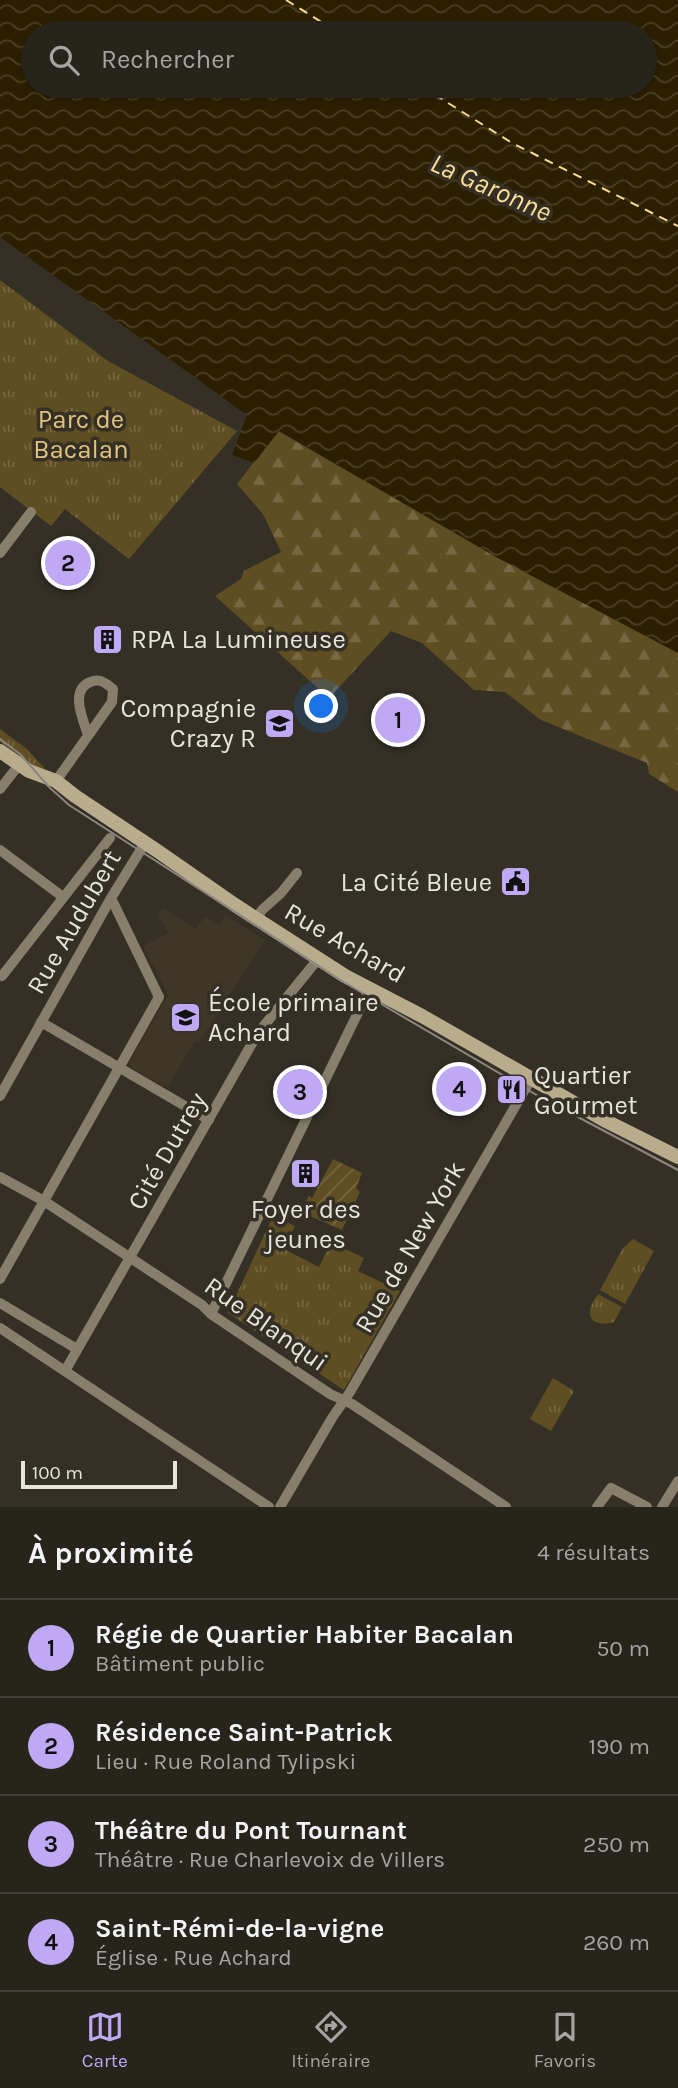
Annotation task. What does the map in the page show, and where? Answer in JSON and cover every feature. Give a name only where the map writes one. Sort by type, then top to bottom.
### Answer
[{"type":"street","points":[[0,553],[31,512]]},
{"type":"street","points":[[56,781],[112,702],[113,689],[99,680],[83,686],[79,694],[88,735]]},
{"type":"street","name":"Rue Achard","points":[[0,751],[29,771],[56,781],[256,919],[345,976],[422,1016],[604,1120],[678,1157]]},
{"type":"street","points":[[0,789],[19,765]]},
{"type":"street","points":[[1,975],[110,838]]},
{"type":"street","name":"Rue Audubert","points":[[0,1096],[111,898],[145,843]]},
{"type":"street","points":[[0,850],[63,897]]},
{"type":"street","points":[[256,919],[297,873]]},
{"type":"street","points":[[0,1279],[159,997],[111,898]]},
{"type":"street","name":"Cité Dutrey","points":[[65,1371],[258,1033],[317,959]]},
{"type":"street","points":[[211,1314],[370,988]]},
{"type":"street","points":[[41,1022],[209,1120]]},
{"type":"street","name":"Rue de New York","points":[[280,1507],[531,1079]]},
{"type":"street","name":"Rue Blanqui","points":[[0,1177],[44,1201],[202,1305],[211,1314],[330,1394],[345,1400],[506,1507]]},
{"type":"street","points":[[0,1303],[77,1349]]},
{"type":"street","points":[[0,1328],[270,1507]]},
{"type":"street","points":[[662,1507],[678,1481]]},
{"type":"street","points":[[597,1507],[611,1488],[647,1507]]},
{"type":"shaded area","name":"École primaire Achard","points":[[163,908],[196,929],[205,916],[219,925],[226,915],[265,940],[199,1042],[195,1041],[167,1088],[131,1067],[129,1063],[168,995],[143,946],[168,933],[158,914]]},
{"type":"green space","name":"Parc de Bacalan","points":[[0,280],[108,361],[237,431],[129,559],[65,509],[51,526],[0,487]]},
{"type":"green space","points":[[278,431],[498,558],[678,653],[678,792],[649,774],[647,763],[541,720],[505,692],[474,690],[422,643],[391,631],[329,698],[215,596],[241,579],[244,571],[281,552],[263,514],[237,484]]},
{"type":"green space","points":[[0,729],[27,749],[45,769],[29,767],[20,756],[0,742]]},
{"type":"green space","points":[[333,1159],[362,1173],[356,1188],[360,1192],[342,1230],[301,1212],[309,1196],[312,1198]]},
{"type":"green space","points":[[273,1216],[295,1226],[284,1249],[319,1267],[331,1242],[364,1258],[358,1271],[400,1291],[344,1390],[228,1313]]},
{"type":"green space","points":[[633,1239],[654,1251],[625,1304],[600,1290],[623,1248]]},
{"type":"green space","points":[[598,1294],[622,1307],[614,1322],[602,1324],[590,1316],[590,1309]]},
{"type":"green space","points":[[553,1378],[574,1391],[551,1431],[530,1419]]},
{"type":"water","name":"La Garonne","points":[[0,0],[678,0],[678,653],[498,558],[279,431],[254,463],[232,455],[247,415],[0,237]]},
{"type":"ferry route","points":[[286,0],[320,21]]},
{"type":"ferry route","points":[[440,98],[512,143],[678,226]]},
{"type":"tram line","points":[[0,739],[20,754],[69,805],[342,981],[540,1097],[678,1170]]},
{"type":"place","name":"Résidence Saint-Patrick","points":[[68,563]]},
{"type":"place","name":"RPA La Lumineuse","points":[[108,639]]},
{"type":"place","name":"Régie de Quartier Habiter Bacalan","points":[[398,720]]},
{"type":"place","name":"Compagnie Crazy R","points":[[279,723]]},
{"type":"place","name":"La Cité Bleue","points":[[515,882]]},
{"type":"place","name":"École primaire Achard","points":[[185,1017]]},
{"type":"place","name":"Saint-Rémi-de-la-vigne","points":[[459,1089]]},
{"type":"place","name":"Quartier Gourmet","points":[[511,1090]]},
{"type":"place","name":"Théâtre du Pont Tournant","points":[[300,1092]]},
{"type":"place","name":"Foyer des jeunes","points":[[306,1173]]}]
